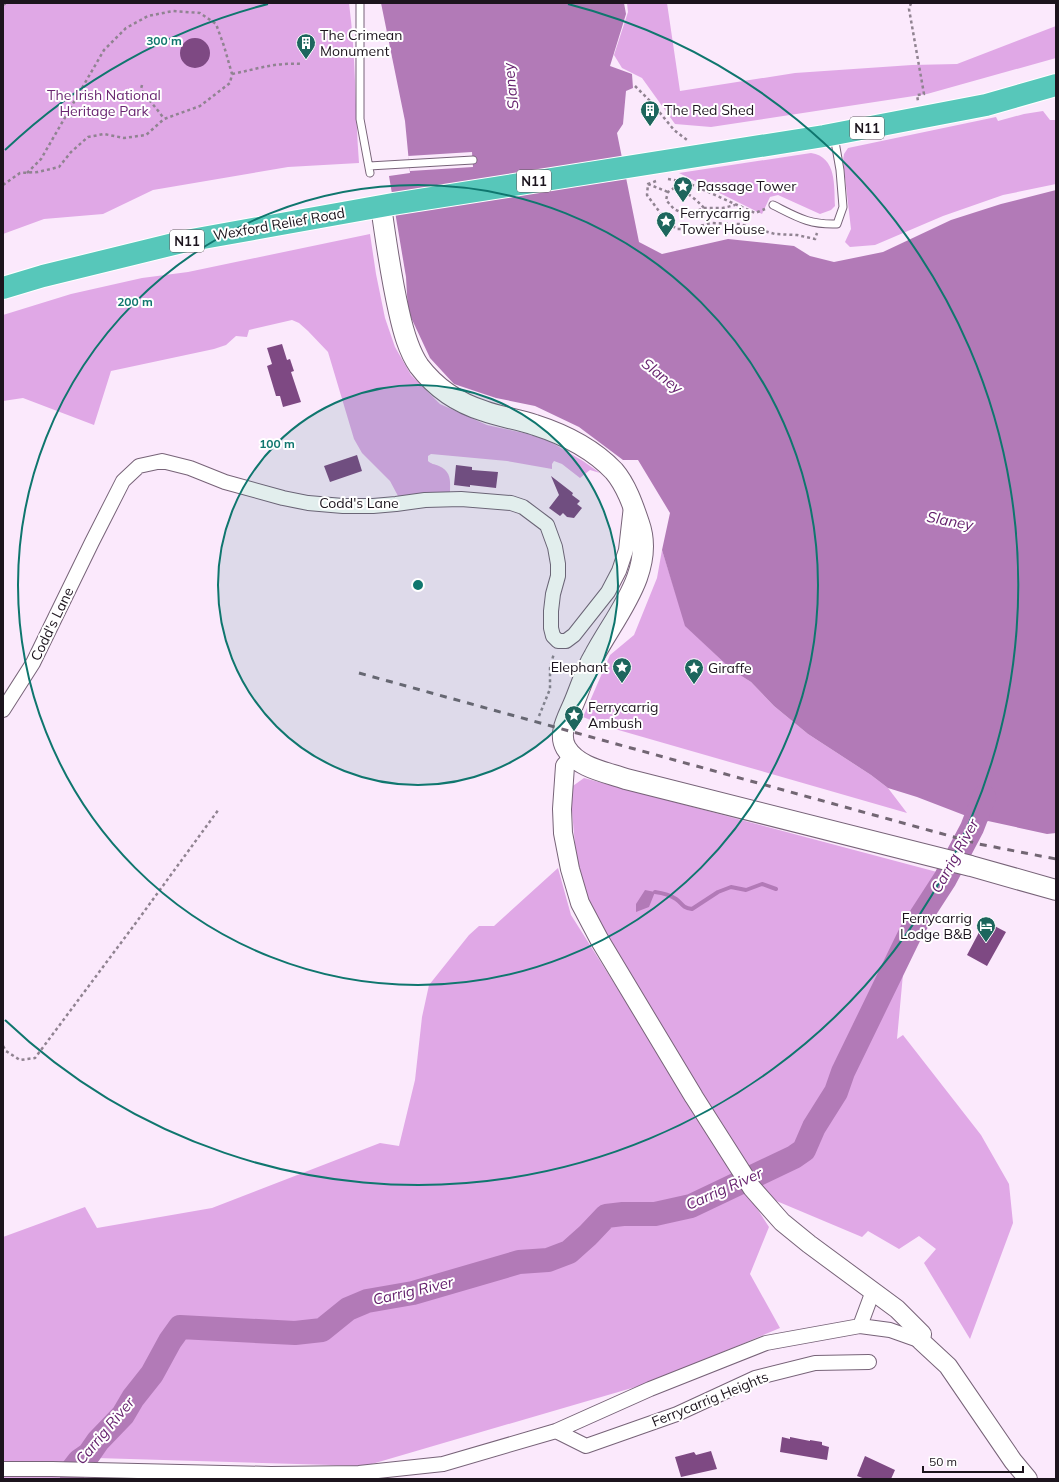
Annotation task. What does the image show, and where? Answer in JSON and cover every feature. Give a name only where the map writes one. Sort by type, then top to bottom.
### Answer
[{"type":"highway","name":"N11","points":[[387,205],[833,134],[986,105],[1056,85]]},
{"type":"highway","name":"Wexford Relief Road","points":[[3,288],[43,276],[186,241],[387,205]]},
{"type":"main road","points":[[387,205],[396,300],[405,337],[418,364],[434,384],[460,401],[484,411],[552,430],[579,444],[599,458],[615,472],[631,502],[641,530],[643,558],[638,574],[631,590],[593,657],[566,722],[562,737],[566,748],[573,757],[585,766],[626,779],[972,866],[1056,890]]},
{"type":"street","name":"Codd's Lane","points":[[3,710],[33,663],[92,542],[124,481],[139,466],[162,461],[190,468],[225,482],[283,498],[308,503],[343,506],[372,506],[425,500],[461,499],[510,503],[523,507],[547,525],[556,547],[558,576],[553,594],[551,611],[553,636],[558,641]]},
{"type":"street","points":[[558,641],[566,641],[574,635],[608,592],[626,550],[631,502]]},
{"type":"street","points":[[573,757],[565,766],[562,809],[563,834],[570,869],[580,903],[599,939],[690,1090],[752,1188],[788,1226],[809,1244],[897,1308],[922,1334],[921,1341]]},
{"type":"street","points":[[860,1326],[873,1292]]},
{"type":"street","points":[[3,1469],[271,1474],[359,1473],[443,1464],[556,1430],[650,1389],[766,1343],[860,1326],[890,1330],[921,1341],[948,1366],[1009,1455],[1028,1479]]},
{"type":"street","name":"Ferrycarrig Heights","points":[[556,1430],[586,1446],[678,1414],[755,1378],[815,1363],[869,1362]]},
{"type":"lane","points":[[360,3],[360,119],[369,170],[473,160]]},
{"type":"lane","points":[[773,205],[804,220],[821,224],[837,224],[843,207],[840,170],[833,134]]},
{"type":"path","points":[[3,6],[6,3]]},
{"type":"path","points":[[911,3],[909,9],[924,94],[917,95]]},
{"type":"path","points":[[3,185],[20,173],[27,173],[38,172],[59,167],[71,152],[88,137],[104,134],[124,138],[146,134],[164,119],[200,106],[230,83],[232,74],[216,24],[200,13],[173,11],[148,16],[126,28],[104,50],[41,159],[27,173]]},
{"type":"path","points":[[232,74],[255,70],[270,65],[302,64]]},
{"type":"path","points":[[142,85],[141,89],[147,99],[157,108],[164,119]]},
{"type":"path","points":[[635,86],[652,103],[674,130],[706,154]]},
{"type":"path","points":[[665,178],[686,182],[755,213],[773,205]]},
{"type":"path","points":[[648,184],[659,180]]},
{"type":"path","points":[[648,184],[647,195],[667,222],[677,229],[690,229],[711,223],[739,224],[775,234],[815,238],[821,224]]},
{"type":"path","points":[[648,184],[668,192]]},
{"type":"path","points":[[704,208],[694,197],[685,192],[674,188],[668,192],[666,200],[674,209],[684,214],[692,213],[704,208],[723,208],[735,205]]},
{"type":"path","points":[[539,716],[550,689],[550,668],[558,641]]},
{"type":"path","points":[[3,1046],[6,1051],[20,1060],[35,1058],[219,809]]},
{"type":"green space","name":"The Irish National Heritage Park","points":[[3,3],[349,3],[353,43],[359,163],[288,167],[153,190],[103,214],[44,219],[3,234]]},
{"type":"green space","points":[[627,3],[667,3],[680,91],[795,73],[912,65],[957,64],[1056,26],[1056,58],[927,94],[711,127],[675,124],[642,78],[622,68],[614,55],[628,12]]},
{"type":"green space","points":[[1043,111],[1050,120],[1056,120],[1056,184],[1003,195],[943,216],[875,245],[850,247],[845,242],[851,229],[843,160],[844,154],[848,148],[996,117],[998,121]]},
{"type":"green space","points":[[811,153],[826,160],[830,166],[834,181],[835,206],[831,210],[820,214],[778,195],[770,197],[762,214],[679,173]]},
{"type":"green space","points":[[370,234],[385,318],[395,347],[411,375],[440,404],[487,425],[528,434],[549,441],[600,473],[590,470],[580,478],[562,464],[554,461],[552,464],[552,469],[507,461],[431,454],[428,456],[428,461],[443,468],[448,474],[450,481],[450,493],[398,496],[390,481],[362,453],[354,439],[328,352],[299,323],[292,320],[249,330],[247,337],[236,336],[226,345],[214,349],[111,371],[94,425],[23,398],[3,401],[3,315],[71,294],[142,278],[188,272]]},
{"type":"green space","points":[[662,550],[686,626],[732,670],[751,682],[774,706],[808,734],[871,775],[888,788],[907,813],[608,727],[583,717],[610,655],[634,635],[657,578]]},
{"type":"green space","points":[[584,778],[937,872],[894,954],[903,974],[897,1039],[903,1035],[981,1135],[1009,1184],[1013,1223],[970,1339],[924,1263],[936,1249],[919,1236],[899,1249],[868,1231],[862,1237],[767,1197],[747,1168],[602,932],[584,896],[575,845],[570,788]]},
{"type":"green space","points":[[558,868],[571,915],[769,1227],[750,1274],[780,1328],[649,1383],[365,1466],[96,1458],[112,1435],[137,1406],[185,1336],[266,1342],[330,1335],[362,1311],[359,1304],[348,1309],[322,1330],[298,1333],[180,1327],[170,1341],[152,1374],[123,1415],[98,1441],[89,1454],[79,1461],[72,1470],[332,1479],[3,1479],[3,1237],[85,1207],[97,1228],[212,1208],[380,1143],[399,1146],[415,1080],[422,1017],[429,985],[469,935],[479,926],[494,926]]},
{"type":"water","name":"Slaney","points":[[381,3],[624,3],[626,14],[610,66],[632,74],[633,88],[626,91],[623,124],[617,133],[639,242],[662,254],[728,239],[794,246],[810,256],[834,262],[883,252],[951,220],[1001,204],[1056,190],[1056,833],[1047,834],[988,821],[972,828],[969,817],[917,797],[888,788],[871,775],[808,734],[774,706],[751,682],[732,670],[685,626],[662,550],[670,513],[638,460],[623,460],[579,427],[535,406],[496,398],[454,384],[430,358],[408,311],[406,277],[389,176],[410,173],[405,121]]},
{"type":"water","points":[[645,890],[655,892],[649,907],[636,912],[636,904]]},
{"type":"pier","points":[[472,152],[473,167],[410,171],[408,156]]},
{"type":"building","points":[[195,38],[206,42],[210,53],[206,64],[195,68],[184,64],[180,53],[184,42]]},
{"type":"building","points":[[282,344],[287,360],[290,359],[294,371],[291,372],[301,402],[283,407],[280,396],[276,396],[267,366],[272,364],[267,348]]},
{"type":"building","points":[[357,455],[362,471],[330,482],[324,466]]},
{"type":"building","points":[[456,465],[472,467],[472,470],[498,472],[496,488],[454,485]]},
{"type":"building","points":[[551,476],[573,493],[572,495],[580,501],[577,504],[582,508],[574,518],[567,517],[563,513],[560,516],[549,508],[559,495]]},
{"type":"building","name":"Ferrycarrig Lodge B&B","points":[[985,921],[1006,932],[987,966],[967,955]]},
{"type":"building","points":[[782,1437],[822,1442],[822,1445],[829,1447],[827,1460],[780,1452]]},
{"type":"building","points":[[711,1451],[717,1469],[681,1477],[675,1457],[694,1452],[696,1455]]},
{"type":"building","points":[[865,1456],[895,1470],[891,1479],[865,1479],[857,1476]]},
{"type":"waterway","name":"Carrig River","points":[[72,1479],[72,1470],[79,1461],[89,1454],[98,1441],[123,1415],[133,1398],[152,1374],[170,1341],[180,1327],[295,1333],[322,1330],[348,1309],[367,1301],[413,1293],[519,1262],[548,1260],[569,1252],[606,1216],[623,1214],[655,1214],[691,1206],[794,1157],[804,1150],[814,1127],[836,1092],[843,1072],[912,930],[945,879],[972,828],[984,797]]},
{"type":"waterway","points":[[655,892],[671,896],[684,906],[692,909],[718,892],[731,887],[746,890],[762,884],[776,889]]},
{"type":"railway","points":[[359,673],[979,844],[1056,859]]},
{"type":"place","name":"The Crimean Monument","points":[[306,60]]},
{"type":"place","name":"The Red Shed","points":[[650,127]]},
{"type":"place","name":"Passage Tower","points":[[683,203]]},
{"type":"place","name":"Ferrycarrig Tower House","points":[[666,238]]},
{"type":"place","name":"Elephant","points":[[622,684]]},
{"type":"place","name":"Giraffe","points":[[694,685]]},
{"type":"place","name":"Ferrycarrig Ambush","points":[[574,732]]},
{"type":"place","name":"Ferrycarrig Lodge B&B","points":[[986,943]]}]
